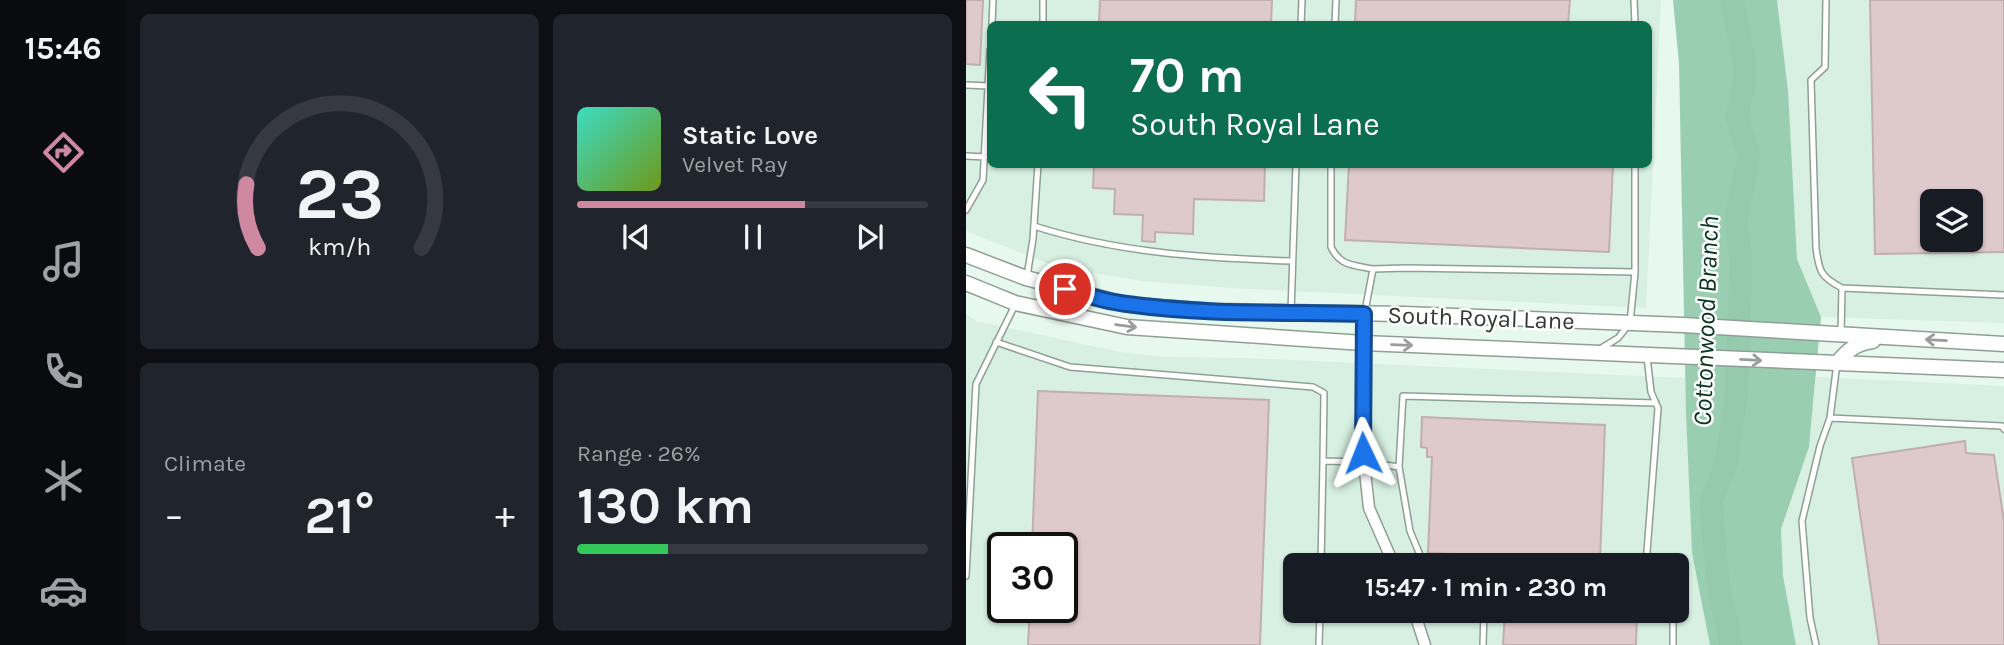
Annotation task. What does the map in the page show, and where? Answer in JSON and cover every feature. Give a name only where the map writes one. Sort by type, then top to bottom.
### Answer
[{"type":"main road","name":"South Royal Lane","points":[[966,255],[1026,278],[1124,304],[1215,311],[1684,325],[2004,344]]},
{"type":"main road","points":[[1016,303],[1026,278]]},
{"type":"main road","name":"South Royal Lane","points":[[966,283],[1016,303],[1127,327],[1363,343],[2004,370]]},
{"type":"main road","points":[[1837,363],[1847,351],[1861,343],[1892,338]]},
{"type":"street","points":[[1364,314],[1364,462],[1369,508],[1389,553]]},
{"type":"street","points":[[1418,623],[1425,645]]},
{"type":"lane","points":[[992,21],[993,0]]},
{"type":"lane","points":[[1043,0],[1043,21]]},
{"type":"lane","points":[[1301,21],[1302,0]]},
{"type":"lane","points":[[1335,21],[1336,0]]},
{"type":"lane","points":[[1634,0],[1635,21]]},
{"type":"lane","points":[[1826,0],[1825,67],[1811,80],[1818,268],[1827,280],[1842,288],[2004,295]]},
{"type":"lane","points":[[966,85],[987,86]]},
{"type":"lane","points":[[966,210],[983,180],[987,122]]},
{"type":"lane","points":[[966,156],[985,157]]},
{"type":"lane","points":[[1026,278],[1034,226],[1038,168]]},
{"type":"lane","points":[[1292,312],[1296,168]]},
{"type":"lane","points":[[1331,168],[1331,247],[1336,258],[1349,264],[1373,269],[1635,272]]},
{"type":"lane","points":[[1595,353],[1618,338],[1630,324],[1635,272],[1635,168]]},
{"type":"lane","points":[[1034,226],[1122,248],[1199,258],[1292,261]]},
{"type":"lane","points":[[1364,314],[1373,269]]},
{"type":"lane","points":[[1840,335],[1842,288]]},
{"type":"lane","points":[[966,576],[976,384],[1016,303]]},
{"type":"lane","points":[[996,342],[1070,367],[1313,387],[1324,393],[1321,553]]},
{"type":"lane","points":[[1647,355],[1651,391],[1658,408],[1647,553]]},
{"type":"lane","points":[[1816,645],[1810,618],[1802,522],[1829,418],[1837,363]]},
{"type":"lane","points":[[1419,553],[1410,531],[1399,467],[1404,396],[1656,403]]},
{"type":"lane","points":[[966,415],[975,415]]},
{"type":"lane","points":[[1829,418],[2002,426],[2004,429]]},
{"type":"lane","points":[[1323,461],[1364,462],[1399,467]]},
{"type":"lane","points":[[1319,645],[1320,623]]},
{"type":"lane","points":[[1483,645],[1484,623]]},
{"type":"lane","points":[[1673,623],[1673,645]]},
{"type":"shaded area","points":[[966,0],[1661,0],[1646,308],[1231,288],[1141,281],[1054,266],[966,230]]},
{"type":"shaded area","points":[[1777,0],[2004,0],[2004,323],[1821,317],[1797,259],[1788,90]]},
{"type":"shaded area","points":[[966,314],[976,321],[1120,352],[1164,357],[1247,358],[1685,378],[1692,553],[1710,645],[966,645]]},
{"type":"shaded area","points":[[1816,377],[2004,386],[2004,645],[1796,645],[1783,576],[1781,529],[1809,447]]},
{"type":"green space","points":[[1673,0],[1777,0],[1788,90],[1797,259],[1821,317],[1809,447],[1781,529],[1783,576],[1796,645],[1710,645],[1692,553],[1686,413],[1679,63]]},
{"type":"building","points":[[966,0],[983,0],[980,65],[966,64]]},
{"type":"building","points":[[1100,0],[1272,0],[1271,21],[1099,21]]},
{"type":"building","points":[[1356,0],[1570,0],[1568,21],[1355,21]]},
{"type":"building","points":[[1870,0],[2004,0],[2004,252],[1875,254]]},
{"type":"building","points":[[1094,168],[1265,168],[1264,201],[1194,199],[1193,234],[1155,232],[1155,242],[1142,241],[1143,215],[1114,214],[1115,189],[1093,188]]},
{"type":"building","points":[[1349,168],[1613,168],[1609,252],[1345,240]]},
{"type":"building","points":[[1038,391],[1269,400],[1260,645],[1028,645],[1029,623],[1078,623],[1078,532],[1033,532]]},
{"type":"building","points":[[1422,417],[1605,425],[1600,553],[1428,553],[1432,457],[1427,457],[1427,448],[1421,447]]},
{"type":"building","points":[[1965,441],[1966,453],[1994,455],[2004,521],[2004,645],[1879,645],[1852,458]]},
{"type":"building","points":[[1504,623],[1637,623],[1636,645],[1503,645]]},
{"type":"waterway","name":"Cottonwood Branch","points":[[1731,645],[1718,583],[1711,502],[1726,464],[1737,390],[1741,260],[1736,220],[1749,156],[1737,118],[1746,72],[1732,0]]},
{"type":"route","points":[[1065,289],[1124,304],[1145,306],[1215,311],[1364,314],[1363,453]]}]
